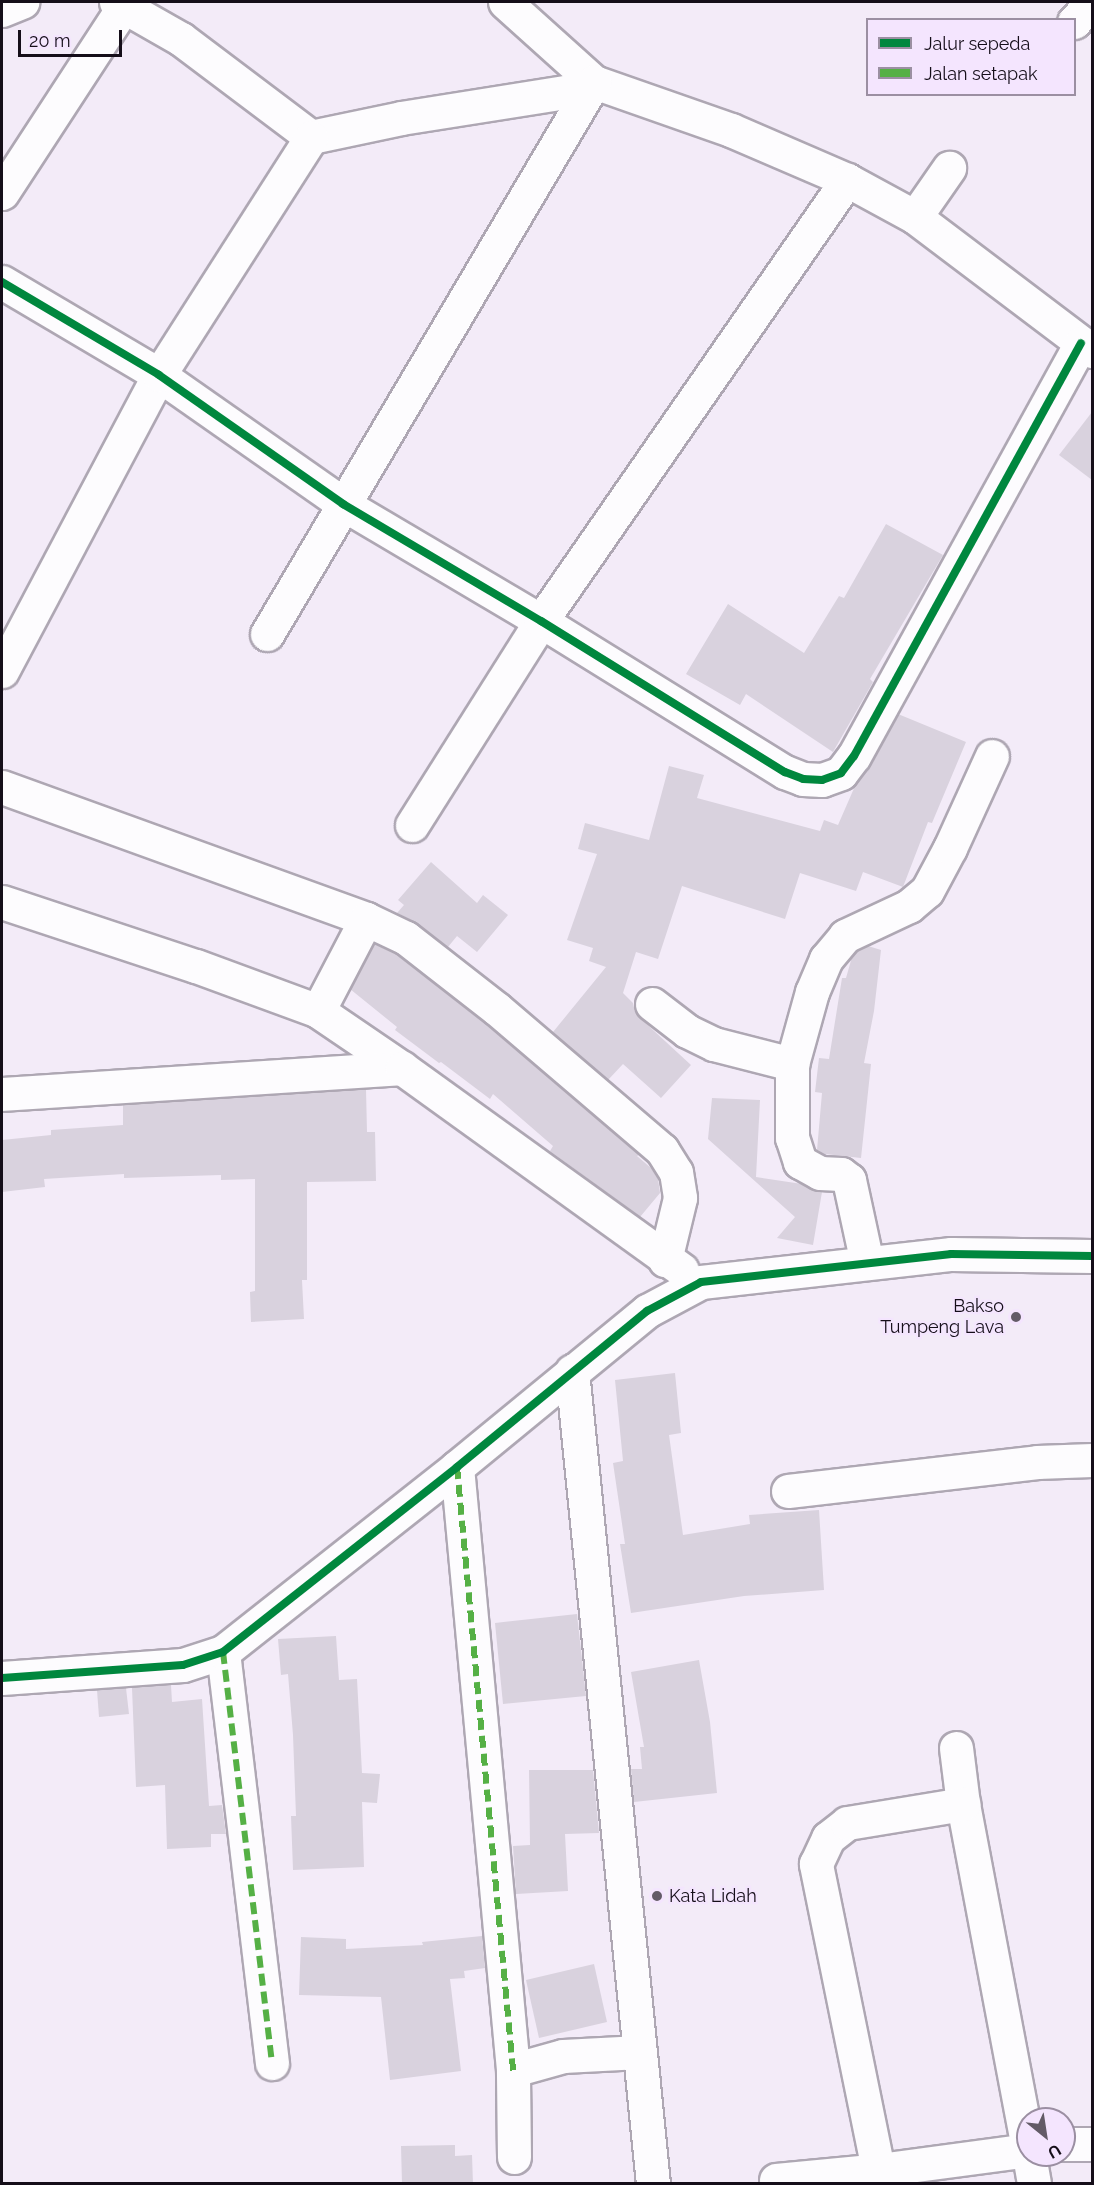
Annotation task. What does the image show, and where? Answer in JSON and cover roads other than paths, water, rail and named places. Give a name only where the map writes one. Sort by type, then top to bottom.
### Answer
[{"type":"street","points":[[2,10],[22,2]]},
{"type":"street","points":[[505,2],[590,89]]},
{"type":"street","points":[[1076,20],[1092,2]]},
{"type":"street","points":[[2,192],[120,4],[181,39],[311,137]]},
{"type":"street","points":[[267,634],[590,89]]},
{"type":"street","points":[[2,282],[159,375],[343,504],[541,621],[785,772],[812,780],[822,780],[841,773],[867,732],[1087,347],[915,216],[847,180],[731,130],[590,89],[401,118],[311,137],[159,375],[2,671]]},
{"type":"street","points":[[915,216],[949,168]]},
{"type":"street","points":[[412,825],[541,621],[847,180]]},
{"type":"street","points":[[867,1263],[849,1180],[841,1174],[820,1173],[800,1162],[792,1138],[792,1064],[812,992],[826,959],[845,936],[909,906],[927,891],[950,848],[992,756]]},
{"type":"street","points":[[2,787],[366,919],[406,938],[488,1002],[662,1150],[676,1172],[680,1198],[665,1260]]},
{"type":"street","points":[[2,902],[196,966],[318,1011],[575,1191],[665,1260],[701,1282]]},
{"type":"street","points":[[318,1011],[366,919]]},
{"type":"street","points":[[652,1004],[687,1031],[714,1044],[792,1064]]},
{"type":"street","points":[[2,1094],[402,1068]]},
{"type":"street","points":[[2,1678],[183,1665],[223,1652],[457,1467],[647,1311],[701,1282],[951,1254],[1092,1256]]},
{"type":"street","points":[[572,1371],[653,2184]]},
{"type":"street","points":[[788,1491],[1037,1462],[1092,1461]]},
{"type":"street","points":[[457,1467],[513,2070],[514,2157]]},
{"type":"street","points":[[223,1652],[272,2063]]},
{"type":"street","points":[[956,1748],[963,1804],[1020,2107]]},
{"type":"street","points":[[880,2177],[816,1864],[828,1838],[847,1823],[963,1804]]},
{"type":"street","points":[[513,2070],[563,2056],[640,2052]]},
{"type":"street","points":[[776,2180],[880,2177],[1016,2151]]},
{"type":"street","points":[[1031,2167],[1034,2184]]},
{"type":"place","name":"Bakso Tumpeng Lava","points":[[1016,1317]]},
{"type":"place","name":"Kata Lidah","points":[[657,1896]]}]
